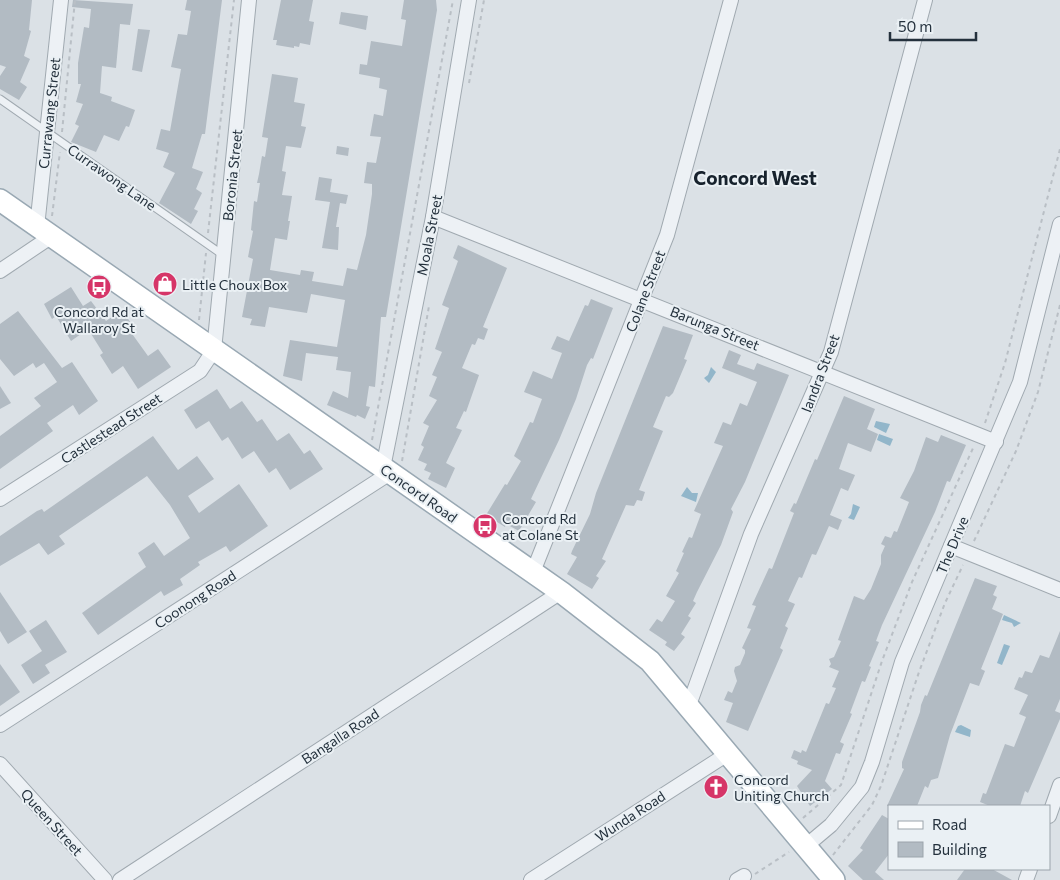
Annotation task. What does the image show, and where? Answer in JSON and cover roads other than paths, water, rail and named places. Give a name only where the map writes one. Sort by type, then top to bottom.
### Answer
[{"type":"main road","name":"Concord Road","points":[[0,200],[47,227],[214,350],[391,468],[636,648],[728,752],[798,848],[834,880]]},
{"type":"street","name":"Currawang Street","points":[[47,227],[48,132],[61,0]]},
{"type":"street","name":"Boronia Street","points":[[214,350],[250,0]]},
{"type":"street","name":"Moala Street","points":[[391,468],[469,0]]},
{"type":"street","name":"Colane Street","points":[[533,572],[666,235],[731,0]]},
{"type":"street","name":"Iandra Street","points":[[689,706],[751,534],[833,342],[925,0]]},
{"type":"street","name":"Barunga Street","points":[[433,217],[996,442]]},
{"type":"street","name":"The Drive","points":[[798,848],[831,825],[862,787],[872,762],[902,662],[1020,382],[1060,224]]},
{"type":"street","points":[[0,271],[47,227]]},
{"type":"street","name":"Castlestead Street","points":[[0,499],[200,370],[208,362],[214,350]]},
{"type":"street","name":"Coonong Road","points":[[0,725],[391,468]]},
{"type":"street","points":[[951,546],[1060,590]]},
{"type":"street","name":"Bangalla Road","points":[[120,880],[561,592]]},
{"type":"street","name":"Wunda Road","points":[[531,880],[728,752]]},
{"type":"street","name":"Queen Street","points":[[0,764],[104,880]]},
{"type":"street","points":[[1050,813],[1060,785]]},
{"type":"lane","name":"Currawong Lane","points":[[0,99],[224,255]]},
{"type":"water","points":[[711,367],[716,372],[709,383],[704,378],[708,375]]},
{"type":"water","points":[[876,421],[890,424],[886,433],[874,427]]},
{"type":"water","points":[[879,434],[893,439],[890,446],[877,440]]},
{"type":"water","points":[[687,487],[692,493],[698,493],[696,502],[681,496]]},
{"type":"water","points":[[853,504],[860,507],[854,520],[848,518]]},
{"type":"water","points":[[1004,615],[1021,623],[1014,627],[1012,623],[1002,620]]},
{"type":"water","points":[[1004,644],[1010,646],[1002,665],[997,663]]},
{"type":"water","points":[[961,725],[971,730],[970,737],[955,732],[958,726]]},
{"type":"place","name":"Little Choux Box","points":[[165,284]]},
{"type":"place","name":"Concord Rd at Wallaroy St","points":[[99,287]]},
{"type":"place","name":"Concord Rd at Colane St","points":[[485,526]]},
{"type":"place","name":"Concord Uniting Church","points":[[716,787]]},
{"type":"district","name":"Concord West","points":[[755,177]]}]
